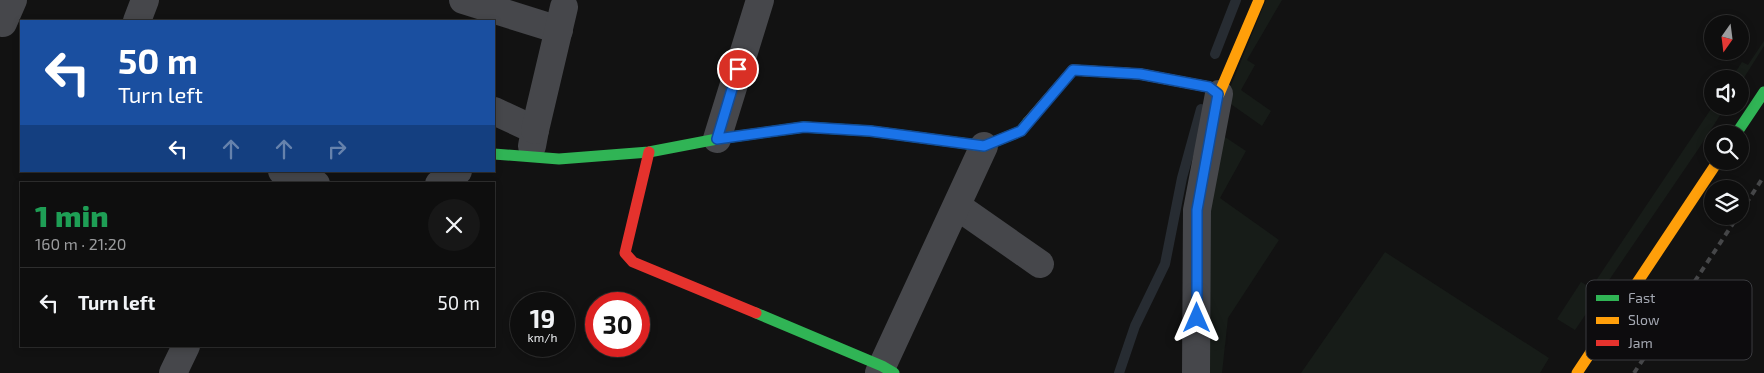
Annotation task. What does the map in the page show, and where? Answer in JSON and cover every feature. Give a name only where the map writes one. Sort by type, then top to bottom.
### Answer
[{"type":"street","points":[[136,20],[146,0]]},
{"type":"street","points":[[463,0],[561,18],[529,157]]},
{"type":"street","points":[[717,139],[760,0]]},
{"type":"street","points":[[1196,373],[1197,210],[1218,94],[1259,0]]},
{"type":"street","points":[[495,154],[559,159],[649,152],[717,139],[804,127],[870,131],[984,146],[1021,131],[1073,70],[1140,74],[1209,87],[1218,94]]},
{"type":"street","points":[[1742,125],[1764,92]]},
{"type":"street","points":[[495,111],[535,130]]},
{"type":"street","points":[[649,152],[625,253],[633,262],[885,371],[984,146]]},
{"type":"street","points":[[1639,280],[1712,170]]},
{"type":"street","points":[[285,172],[311,182]]},
{"type":"street","points":[[442,182],[457,172]]},
{"type":"street","points":[[956,206],[1040,264]]},
{"type":"street","points":[[173,373],[186,347]]},
{"type":"street","points":[[1577,373],[1586,359]]},
{"type":"shaded area","points":[[1266,0],[1282,0],[1247,60],[1255,65],[1241,90],[1271,111],[1262,126],[1225,100]]},
{"type":"shaded area","points":[[1764,41],[1764,46],[1749,70],[1737,70],[1742,62],[1748,65]]},
{"type":"shaded area","points":[[1707,115],[1720,115],[1714,125],[1704,125],[1704,140],[1609,280],[1596,280]]},
{"type":"shaded area","points":[[1216,131],[1246,151],[1220,198],[1279,240],[1228,318],[1222,373],[1203,373],[1207,190]]},
{"type":"shaded area","points":[[1385,252],[1549,358],[1540,373],[1301,373]]},
{"type":"shaded area","points":[[1581,282],[1586,285],[1586,314],[1575,330],[1557,319]]},
{"type":"waterway","points":[[1215,54],[1236,0]]},
{"type":"waterway","points":[[1119,373],[1135,326],[1165,264],[1182,178],[1201,109]]},
{"type":"railway","points":[[1749,199],[1764,176]]},
{"type":"railway","points":[[1696,280],[1732,225]]},
{"type":"railway","points":[[1634,373],[1643,360]]},
{"type":"traffic: fast","points":[[1742,125],[1764,92]]},
{"type":"traffic: fast","points":[[495,154],[559,159],[649,152],[717,139],[804,127],[870,131],[984,146],[1021,131],[1028,122]]},
{"type":"traffic: fast","points":[[756,313],[882,366],[894,373]]},
{"type":"traffic: slow","points":[[1028,122],[1073,70],[1140,74],[1209,87],[1219,94],[1259,0]]},
{"type":"traffic: slow","points":[[1639,280],[1712,170]]},
{"type":"traffic: slow","points":[[1577,373],[1586,359]]},
{"type":"traffic: jam","points":[[649,152],[625,253],[633,262],[756,313]]},
{"type":"route","points":[[738,69],[717,139],[804,127],[870,131],[984,146],[1021,131],[1073,70],[1140,74],[1209,87],[1218,94],[1197,210],[1197,318]]}]
